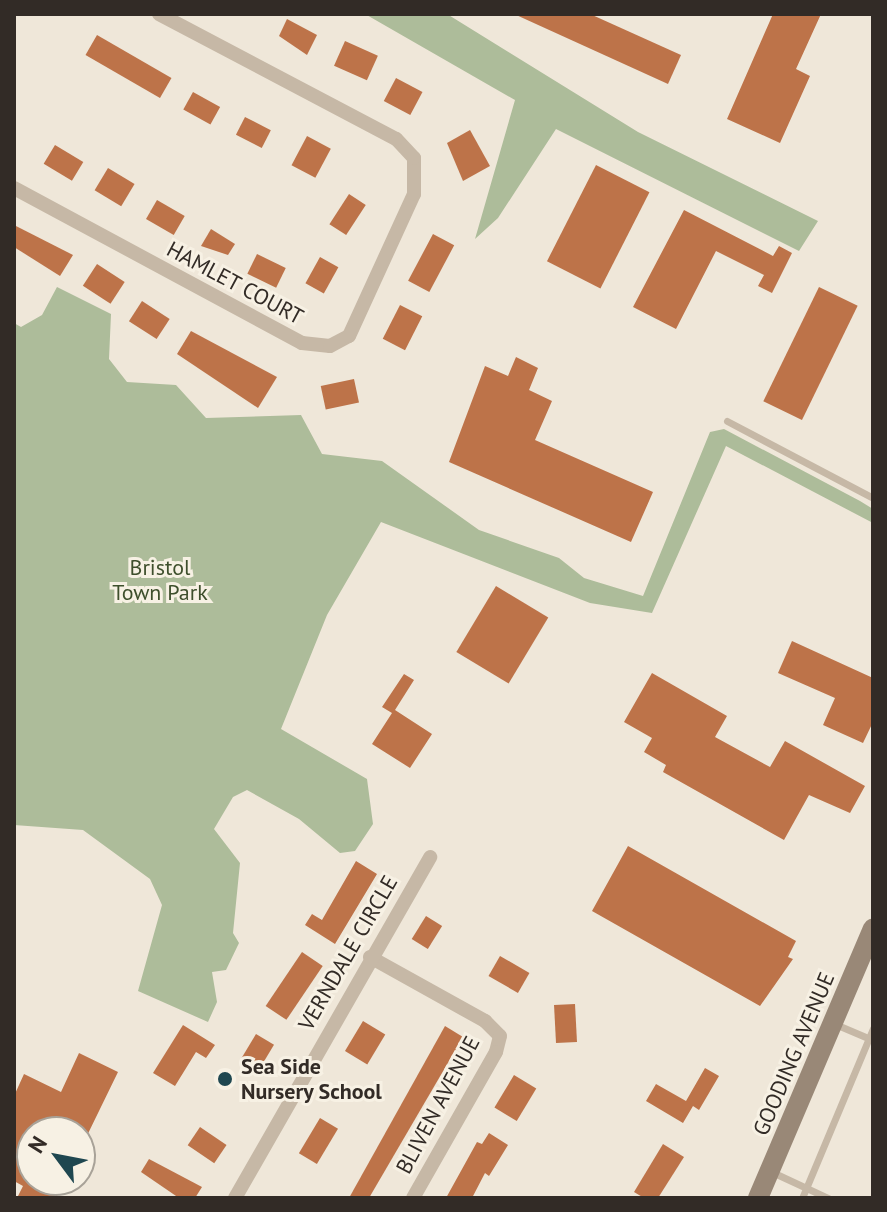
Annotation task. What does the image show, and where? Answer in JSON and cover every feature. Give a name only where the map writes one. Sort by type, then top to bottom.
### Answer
[{"type":"main road","name":"GOODING AVENUE","points":[[758,1198],[873,928]]},
{"type":"street","name":"HAMLET COURT","points":[[14,188],[302,343],[330,346],[349,336],[414,194],[414,158],[396,139],[159,14]]},
{"type":"street","name":"VERNDALE CIRCLE","points":[[235,1198],[370,957],[430,857]]},
{"type":"street","name":"BLIVEN AVENUE","points":[[370,957],[498,1032],[496,1052],[413,1198]]},
{"type":"lane","points":[[727,421],[873,498]]},
{"type":"lane","points":[[833,1023],[871,1039]]},
{"type":"lane","points":[[802,1198],[873,1028]]},
{"type":"lane","points":[[770,1172],[828,1198]]},
{"type":"green space","points":[[365,14],[447,14],[638,132],[818,221],[799,251],[556,129],[498,218],[475,239],[515,100]]},
{"type":"green space","name":"Bristol Town Park","points":[[57,287],[111,314],[109,359],[127,382],[176,385],[206,418],[301,415],[322,454],[382,461],[479,530],[559,558],[584,578],[643,596],[710,432],[724,429],[860,501],[873,509],[873,523],[726,446],[652,613],[590,603],[381,522],[327,615],[281,729],[367,779],[373,824],[355,851],[340,853],[299,819],[247,790],[233,797],[214,829],[240,863],[233,933],[239,943],[226,970],[212,972],[217,1002],[208,1022],[138,991],[162,905],[150,879],[83,830],[14,825],[14,323],[21,327],[42,315]]},
{"type":"building","points":[[514,14],[590,14],[681,55],[668,84]]},
{"type":"building","points":[[773,14],[821,14],[796,69],[810,76],[780,143],[727,119]]},
{"type":"building","points":[[287,19],[317,35],[307,55],[279,36]]},
{"type":"building","points":[[97,35],[171,78],[160,98],[86,55]]},
{"type":"building","points":[[345,41],[378,56],[367,80],[334,66]]},
{"type":"building","points":[[396,78],[422,92],[410,115],[384,101]]},
{"type":"building","points":[[193,92],[220,107],[210,125],[183,109]]},
{"type":"building","points":[[245,117],[271,130],[262,148],[236,135]]},
{"type":"building","points":[[470,130],[490,166],[463,181],[447,143]]},
{"type":"building","points":[[307,136],[331,149],[315,178],[292,165]]},
{"type":"building","points":[[55,145],[83,162],[72,181],[44,164]]},
{"type":"building","points":[[596,165],[649,192],[600,288],[547,261]]},
{"type":"building","points":[[108,168],[135,184],[121,206],[95,190]]},
{"type":"building","points":[[349,194],[366,205],[346,235],[329,224]]},
{"type":"building","points":[[157,200],[185,216],[174,235],[146,219]]},
{"type":"building","points":[[684,210],[773,256],[779,246],[792,253],[772,293],[758,286],[764,275],[716,251],[676,329],[633,307]]},
{"type":"building","points":[[14,225],[73,255],[60,276],[14,247]]},
{"type":"building","points":[[211,229],[235,244],[228,255],[201,246]]},
{"type":"building","points":[[433,234],[454,245],[429,292],[408,281]]},
{"type":"building","points":[[257,254],[286,268],[276,288],[247,274]]},
{"type":"building","points":[[320,257],[338,267],[324,293],[305,283]]},
{"type":"building","points":[[97,264],[125,282],[111,304],[83,286]]},
{"type":"building","points":[[819,287],[858,306],[802,420],[763,401]]},
{"type":"building","points":[[142,301],[170,319],[157,339],[129,321]]},
{"type":"building","points":[[400,305],[422,316],[405,350],[383,339]]},
{"type":"building","points":[[191,331],[277,377],[258,408],[177,354]]},
{"type":"building","points":[[516,357],[538,368],[529,390],[552,401],[535,440],[653,492],[631,542],[449,462],[485,366],[508,376]]},
{"type":"building","points":[[354,379],[359,402],[326,410],[321,386]]},
{"type":"building","points":[[496,586],[548,617],[509,683],[456,652]]},
{"type":"building","points":[[792,641],[873,678],[873,722],[863,743],[823,725],[835,698],[778,673]]},
{"type":"building","points":[[652,673],[727,716],[715,737],[770,767],[785,741],[865,786],[850,813],[809,795],[784,840],[663,772],[666,765],[644,752],[652,738],[624,722]]},
{"type":"building","points":[[404,674],[414,680],[395,710],[432,734],[410,768],[372,744],[392,713],[382,707]]},
{"type":"building","points":[[628,846],[796,941],[788,957],[793,959],[760,1006],[592,911]]},
{"type":"building","points":[[356,861],[377,874],[335,944],[305,925],[312,914],[322,920]]},
{"type":"building","points":[[426,916],[442,926],[428,949],[412,939]]},
{"type":"building","points":[[302,952],[323,966],[286,1020],[266,1006]]},
{"type":"building","points":[[500,956],[529,973],[518,993],[488,976]]},
{"type":"building","points":[[575,1004],[577,1042],[556,1043],[554,1005]]},
{"type":"building","points":[[363,1021],[385,1034],[367,1064],[345,1051]]},
{"type":"building","points":[[183,1025],[215,1045],[206,1058],[196,1052],[175,1086],[153,1073]]},
{"type":"building","points":[[445,1026],[463,1037],[369,1198],[349,1198]]},
{"type":"building","points":[[256,1034],[274,1045],[260,1069],[242,1058]]},
{"type":"building","points":[[79,1053],[118,1072],[96,1117],[16,1116],[16,1182],[14,1096],[24,1074],[61,1092]]},
{"type":"building","points":[[705,1068],[719,1076],[699,1110],[693,1106],[683,1123],[646,1101],[656,1084],[686,1101]]},
{"type":"building","points":[[514,1075],[536,1088],[517,1121],[494,1108]]},
{"type":"building","points":[[320,1118],[338,1129],[317,1164],[299,1153]]},
{"type":"building","points":[[200,1127],[227,1145],[214,1163],[188,1145]]},
{"type":"building","points":[[489,1133],[508,1145],[489,1176],[485,1173],[472,1198],[446,1198],[477,1142],[482,1144]]},
{"type":"building","points":[[663,1144],[684,1157],[658,1198],[644,1198],[634,1192]]},
{"type":"building","points":[[149,1159],[202,1187],[195,1198],[179,1198],[141,1172]]},
{"type":"building","points":[[18,1196],[57,1196],[56,1198]]},
{"type":"place","name":"Sea Side Nursery School","points":[[225,1079]]}]
